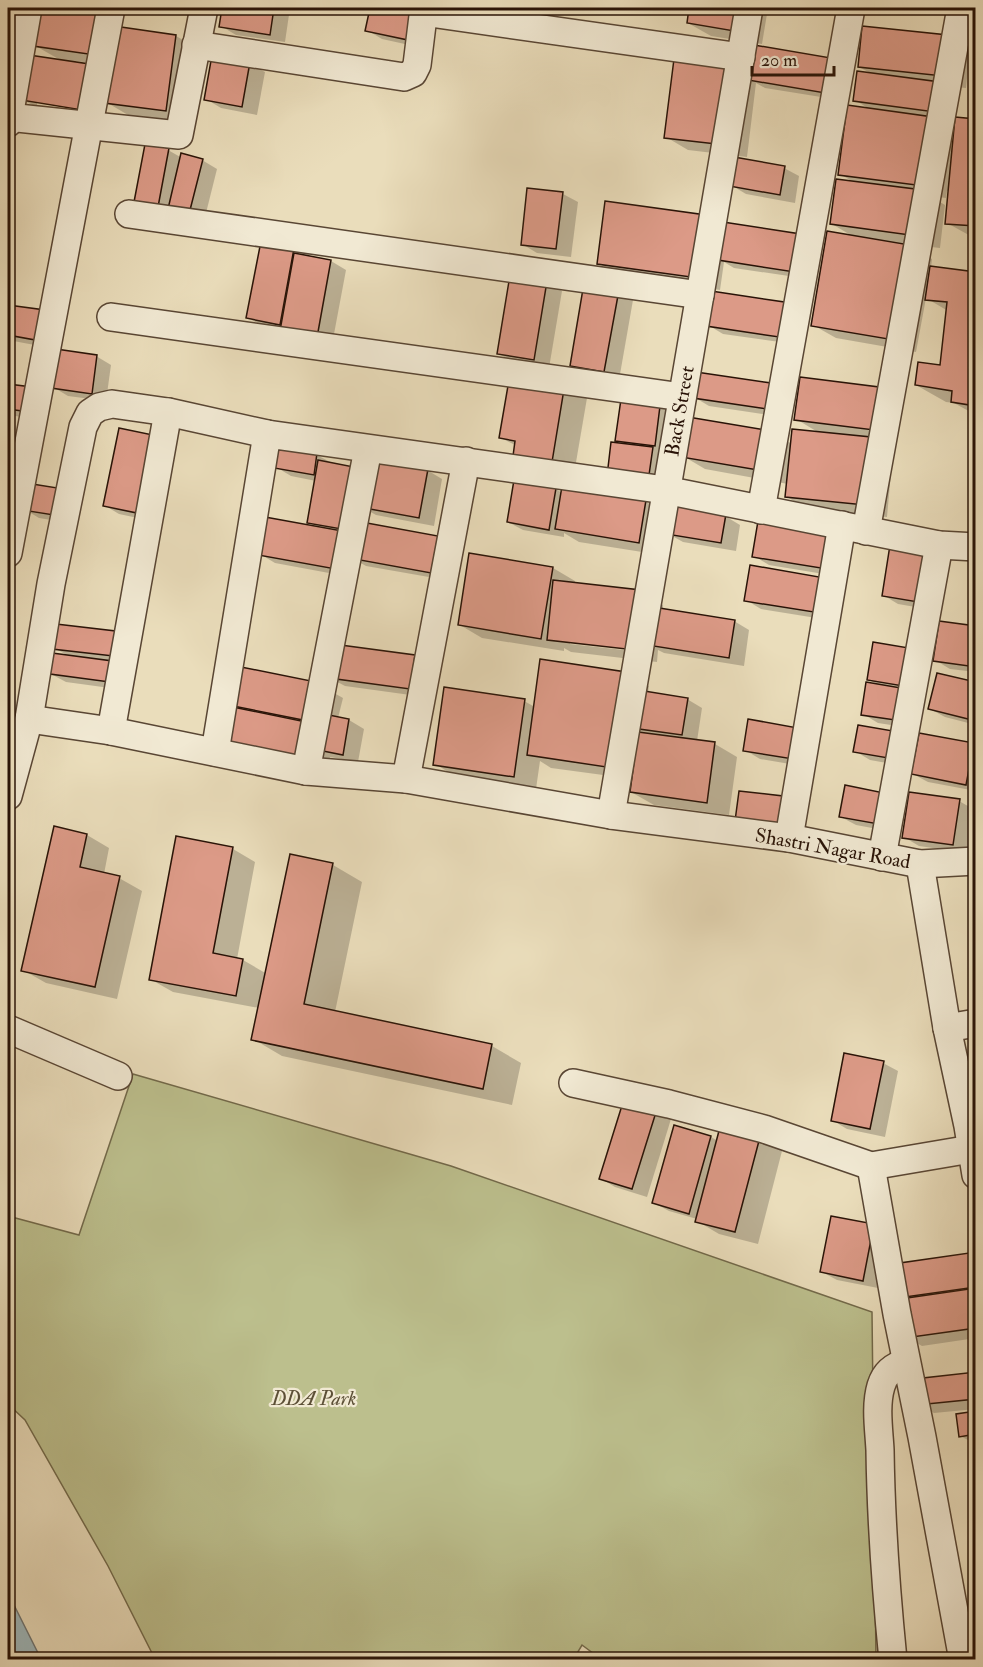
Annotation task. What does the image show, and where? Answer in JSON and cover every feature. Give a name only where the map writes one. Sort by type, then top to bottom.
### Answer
[{"type":"street","points":[[28,8],[8,119],[179,135],[204,8]]},
{"type":"street","points":[[8,552],[111,8]]},
{"type":"street","name":"Back Street","points":[[611,815],[749,8]]},
{"type":"street","points":[[761,510],[851,8]]},
{"type":"street","points":[[789,838],[962,8]]},
{"type":"street","points":[[196,45],[404,77],[412,73],[417,65],[424,10],[741,57]]},
{"type":"street","points":[[129,214],[699,294]]},
{"type":"street","points":[[111,317],[682,397]]},
{"type":"street","points":[[8,796],[28,719],[51,584],[83,428],[90,412],[99,406],[112,404],[168,412],[267,434],[665,490],[939,545],[975,547]]},
{"type":"street","points":[[111,731],[168,412]]},
{"type":"street","points":[[215,752],[267,434]]},
{"type":"street","points":[[306,771],[368,449]]},
{"type":"street","points":[[406,780],[466,461]]},
{"type":"street","points":[[882,857],[939,545]]},
{"type":"street","name":"Shastri Nagar Road","points":[[28,719],[111,731],[306,771],[406,780],[611,815],[789,838],[920,864],[947,1028],[972,1144]]},
{"type":"street","points":[[920,864],[975,861]]},
{"type":"street","points":[[947,1028],[975,1023]]},
{"type":"street","points":[[8,1029],[118,1076]]},
{"type":"street","points":[[573,1083],[669,1104],[764,1129],[872,1166],[972,1144]]},
{"type":"street","points":[[872,1166],[906,1363],[963,1659]]},
{"type":"street","points":[[893,1659],[880,1485],[879,1402],[880,1387],[884,1378],[890,1370],[906,1363]]},
{"type":"green space","name":"DDA Park","points":[[133,1074],[451,1166],[872,1312],[876,1659],[601,1659],[582,1645],[573,1660],[155,1659],[108,1566],[25,1420],[8,1404],[8,1216],[79,1235]]},
{"type":"water","points":[[8,1593],[41,1659],[8,1659]]},
{"type":"building","points":[[38,8],[101,8],[95,55],[33,46]]},
{"type":"building","points":[[222,8],[274,8],[270,35],[219,27]]},
{"type":"building","points":[[370,8],[415,8],[408,40],[365,31]]},
{"type":"building","points":[[689,8],[744,8],[740,32],[687,23]]},
{"type":"building","points":[[114,26],[176,35],[166,111],[104,103]]},
{"type":"building","points":[[862,26],[948,35],[943,76],[858,67]]},
{"type":"building","points":[[754,45],[837,59],[831,94],[748,80]]},
{"type":"building","points":[[675,51],[735,58],[725,145],[664,138]]},
{"type":"building","points":[[29,55],[96,65],[88,111],[21,100]]},
{"type":"building","points":[[212,55],[250,62],[242,107],[204,100]]},
{"type":"building","points":[[857,71],[940,82],[935,112],[853,101]]},
{"type":"building","points":[[847,105],[933,117],[924,186],[838,175]]},
{"type":"building","points":[[955,117],[976,119],[976,226],[945,224]]},
{"type":"building","points":[[145,144],[169,148],[158,207],[134,202]]},
{"type":"building","points":[[181,153],[203,159],[189,214],[168,209]]},
{"type":"building","points":[[734,157],[785,166],[780,195],[729,186]]},
{"type":"building","points":[[836,179],[923,190],[917,236],[830,224]]},
{"type":"building","points":[[527,188],[563,192],[556,249],[521,245]]},
{"type":"building","points":[[605,201],[706,215],[698,278],[597,264]]},
{"type":"building","points":[[723,222],[807,235],[801,273],[718,260]]},
{"type":"building","points":[[827,231],[910,245],[894,340],[811,326]]},
{"type":"building","points":[[262,236],[295,243],[280,325],[246,318]]},
{"type":"building","points":[[294,253],[331,260],[316,343],[279,336]]},
{"type":"building","points":[[930,266],[976,272],[976,406],[951,402],[952,391],[915,385],[918,362],[940,365],[947,302],[925,300]]},
{"type":"building","points":[[510,275],[547,281],[534,360],[497,354]]},
{"type":"building","points":[[584,283],[619,290],[604,372],[570,366]]},
{"type":"building","points":[[711,291],[791,303],[786,338],[706,326]]},
{"type":"building","points":[[8,305],[45,310],[41,341],[8,335]]},
{"type":"building","points":[[56,349],[97,355],[92,394],[51,388]]},
{"type":"building","points":[[696,372],[771,383],[767,409],[693,398]]},
{"type":"building","points":[[510,374],[565,383],[552,462],[513,456],[515,441],[499,438]]},
{"type":"building","points":[[800,377],[879,387],[874,430],[794,420]]},
{"type":"building","points":[[8,384],[32,387],[29,412],[8,409]]},
{"type":"building","points":[[622,392],[661,398],[655,446],[615,441]]},
{"type":"building","points":[[688,417],[771,431],[764,471],[681,457]]},
{"type":"building","points":[[119,428],[153,435],[137,513],[103,506]]},
{"type":"building","points":[[792,429],[871,437],[865,505],[785,497]]},
{"type":"building","points":[[611,442],[653,447],[648,482],[607,476]]},
{"type":"building","points":[[278,446],[317,453],[314,475],[274,468]]},
{"type":"building","points":[[368,457],[428,469],[419,518],[359,507]]},
{"type":"building","points":[[318,460],[359,468],[347,530],[307,523]]},
{"type":"building","points":[[514,480],[556,488],[549,530],[507,522]]},
{"type":"building","points":[[26,483],[64,489],[60,516],[22,510]]},
{"type":"building","points":[[562,486],[646,500],[639,543],[555,529]]},
{"type":"building","points":[[670,505],[726,514],[721,543],[666,534]]},
{"type":"building","points":[[265,517],[348,532],[341,570],[258,555]]},
{"type":"building","points":[[356,521],[438,536],[431,573],[349,558]]},
{"type":"building","points":[[758,521],[833,533],[827,569],[752,557]]},
{"type":"building","points":[[890,545],[932,552],[924,603],[882,596]]},
{"type":"building","points":[[469,553],[553,567],[541,639],[458,625]]},
{"type":"building","points":[[750,565],[825,578],[820,613],[744,601]]},
{"type":"building","points":[[553,580],[641,590],[635,650],[547,640]]},
{"type":"building","points":[[653,607],[735,620],[729,658],[647,645]]},
{"type":"building","points":[[939,621],[976,626],[976,667],[933,661]]},
{"type":"building","points":[[56,624],[124,632],[122,657],[52,649]]},
{"type":"building","points":[[873,642],[915,649],[909,687],[867,680]]},
{"type":"building","points":[[333,644],[415,655],[410,689],[329,678]]},
{"type":"building","points":[[52,653],[120,662],[117,683],[50,674]]},
{"type":"building","points":[[540,659],[626,672],[613,768],[527,755]]},
{"type":"building","points":[[236,666],[321,683],[313,722],[228,705]]},
{"type":"building","points":[[937,673],[976,682],[976,721],[928,709]]},
{"type":"building","points":[[866,682],[907,689],[902,721],[861,715]]},
{"type":"building","points":[[444,687],[525,699],[514,777],[433,765]]},
{"type":"building","points":[[638,690],[688,698],[682,735],[632,728]]},
{"type":"building","points":[[228,706],[311,723],[303,764],[219,747]]},
{"type":"building","points":[[319,713],[349,719],[343,755],[313,749]]},
{"type":"building","points":[[748,719],[798,728],[793,759],[743,751]]},
{"type":"building","points":[[858,725],[899,732],[894,759],[853,752]]},
{"type":"building","points":[[638,732],[715,742],[707,803],[630,792]]},
{"type":"building","points":[[919,733],[974,743],[966,785],[911,774]]},
{"type":"building","points":[[845,785],[889,794],[884,825],[839,817]]},
{"type":"building","points":[[739,791],[783,796],[779,826],[735,821]]},
{"type":"building","points":[[909,792],[960,799],[953,845],[902,838]]},
{"type":"building","points":[[54,826],[87,834],[80,867],[120,876],[95,987],[21,971]]},
{"type":"building","points":[[176,836],[233,847],[213,953],[243,959],[236,996],[149,980]]},
{"type":"building","points":[[290,854],[333,863],[304,1004],[492,1044],[483,1089],[251,1040]]},
{"type":"building","points":[[844,1053],[884,1061],[870,1129],[831,1121]]},
{"type":"building","points":[[624,1099],[657,1109],[632,1189],[599,1179]]},
{"type":"building","points":[[674,1125],[711,1136],[689,1214],[652,1203]]},
{"type":"building","points":[[720,1127],[760,1137],[735,1232],[695,1222]]},
{"type":"building","points":[[831,1216],[874,1224],[863,1281],[820,1272]]},
{"type":"building","points":[[976,1252],[976,1287],[898,1298],[893,1264]]},
{"type":"building","points":[[976,1288],[976,1328],[905,1338],[900,1299]]},
{"type":"building","points":[[976,1372],[976,1399],[917,1405],[914,1379]]},
{"type":"building","points":[[976,1411],[976,1434],[959,1437],[956,1414]]}]
